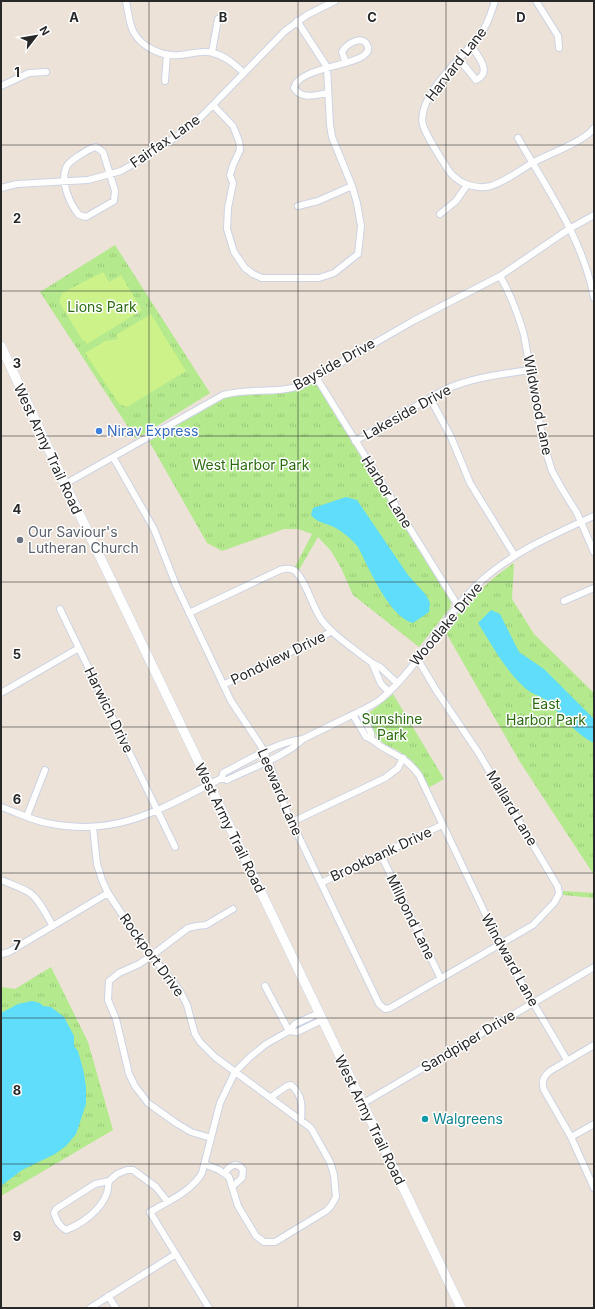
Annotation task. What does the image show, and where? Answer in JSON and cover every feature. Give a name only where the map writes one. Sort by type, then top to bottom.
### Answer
[{"type":"main road","name":"West Army Trail Road","points":[[1,346],[65,484],[460,1308]]},
{"type":"street","points":[[126,1],[130,24],[136,36],[153,50],[179,56],[201,52],[212,52],[228,59],[244,73]]},
{"type":"street","name":"Fairfax Lane","points":[[1,188],[16,184],[88,180],[109,175],[135,163],[173,139],[192,124],[213,105],[276,39],[297,21],[334,1]]},
{"type":"street","name":"Harvard Lane","points":[[495,1],[488,22],[480,35],[428,97],[422,110],[423,125],[453,176],[467,185],[483,188],[492,186],[532,163],[575,142],[591,132],[594,128]]},
{"type":"street","points":[[536,1],[558,36],[559,48]]},
{"type":"street","points":[[212,52],[218,19]]},
{"type":"street","points":[[213,105],[232,126],[239,141],[240,150],[232,165],[230,175],[233,183],[228,208],[227,229],[231,245],[244,268],[262,278],[324,277],[337,271],[358,254],[361,226],[352,186],[332,137],[327,67],[297,21]]},
{"type":"street","points":[[459,59],[476,80],[482,77],[485,72],[484,67],[471,45]]},
{"type":"street","points":[[165,81],[167,54]]},
{"type":"street","points":[[328,93],[302,96],[297,93],[294,88],[294,83],[299,79],[327,67],[346,63]]},
{"type":"street","points":[[1,86],[29,73],[46,72]]},
{"type":"street","points":[[518,138],[569,229],[585,261],[594,298]]},
{"type":"street","points":[[96,147],[103,152],[109,175],[116,191],[114,201],[86,217],[79,215],[68,198],[65,181],[66,168],[70,161],[96,147]]},
{"type":"street","points":[[440,214],[456,201],[467,185]]},
{"type":"street","points":[[298,206],[318,201],[352,186]]},
{"type":"street","name":"Bayside Drive","points":[[65,484],[223,395],[243,391],[286,390],[302,385],[413,321],[500,276],[569,229],[594,215]]},
{"type":"street","name":"Wildwood Lane","points":[[500,276],[510,294],[519,319],[543,442],[548,459],[557,480],[581,522],[594,552]]},
{"type":"street","name":"Lakeside Drive","points":[[355,441],[448,388],[464,382],[530,370]]},
{"type":"street","name":"Harbor Lane","points":[[316,377],[458,606]]},
{"type":"street","points":[[430,398],[451,437],[470,483],[515,556]]},
{"type":"street","name":"Leeward Lane","points":[[113,457],[154,529],[176,585],[231,701],[250,728],[264,752],[286,810],[381,1007],[385,1009],[390,1008],[499,944]]},
{"type":"street","name":"Woodlake Drive","points":[[222,778],[223,773],[264,752],[295,740],[303,739],[378,701],[397,683],[458,606],[481,581],[515,556],[541,541],[594,516]]},
{"type":"street","points":[[189,613],[280,570],[289,568],[294,570],[300,577],[319,615],[332,631],[372,663],[380,667],[397,683]]},
{"type":"street","points":[[564,601],[594,588]]},
{"type":"street","name":"Harwich Drive","points":[[60,609],[175,847]]},
{"type":"street","name":"Pondview Drive","points":[[224,685],[332,631]]},
{"type":"street","points":[[1,693],[79,648]]},
{"type":"street","name":"Mallard Lane","points":[[417,658],[436,690],[478,752],[558,887],[559,894],[554,903],[537,921],[499,944]]},
{"type":"street","points":[[372,663],[381,684],[389,692]]},
{"type":"street","points":[[360,711],[371,733],[371,738]]},
{"type":"street","name":"Windward Lane","points":[[353,715],[366,737],[371,738],[379,746],[403,758],[411,764],[418,775],[499,944],[567,1060]]},
{"type":"street","name":"Woodlake Drive","points":[[1,807],[46,823],[63,826],[93,827],[125,822],[157,810],[222,778],[227,780],[268,761],[297,745],[303,739]]},
{"type":"street","points":[[292,822],[385,778],[398,768],[403,758]]},
{"type":"street","points":[[26,816],[44,770]]},
{"type":"street","name":"Brookbank Drive","points":[[321,883],[442,826]]},
{"type":"street","name":"Rockport Drive","points":[[93,827],[97,864],[108,893],[137,937],[183,995],[193,1030],[200,1042],[208,1052],[311,1128],[330,1162],[334,1176],[336,1197],[326,1211],[275,1242],[264,1242],[256,1236],[238,1206],[233,1186]]},
{"type":"street","name":"Millpond Lane","points":[[381,855],[441,978]]},
{"type":"street","points":[[1,880],[31,894],[37,900],[53,926]]},
{"type":"street","points":[[1,954],[10,952],[108,893]]},
{"type":"street","points":[[211,1138],[191,1132],[154,1108],[140,1094],[130,1076],[116,1019],[108,1000],[108,981],[119,973],[151,956],[188,928],[206,925],[233,909]]},
{"type":"street","name":"Sandpiper Drive","points":[[362,1104],[594,967]]},
{"type":"street","points":[[265,986],[290,1030]]},
{"type":"street","points":[[209,1308],[150,1212],[192,1185],[202,1173],[220,1103],[235,1072],[260,1048],[290,1030],[295,1024],[321,1017]]},
{"type":"street","points":[[594,1045],[567,1060],[548,1073],[542,1082],[546,1094],[571,1137],[594,1188]]},
{"type":"street","points":[[271,1097],[287,1086],[291,1085],[296,1090],[302,1103],[301,1121]]},
{"type":"street","points":[[571,1137],[594,1124]]},
{"type":"street","points":[[204,1164],[225,1173],[229,1177],[233,1186],[242,1178],[243,1170],[241,1167],[233,1164],[225,1173]]},
{"type":"street","points":[[109,1181],[107,1194],[92,1214],[80,1224],[66,1230],[57,1222],[54,1213],[56,1209],[95,1184],[109,1181],[120,1172],[133,1170],[156,1187],[167,1201]]},
{"type":"street","points":[[90,1308],[176,1254]]},
{"type":"street","points":[[108,1296],[116,1308]]},
{"type":"green space","name":"Lions Park","points":[[115,245],[210,393],[136,439],[40,292]]},
{"type":"green space","points":[[103,272],[109,282],[121,275],[142,310],[87,344],[84,340],[83,341],[59,302],[62,293]]},
{"type":"green space","points":[[151,314],[186,371],[127,407],[119,404],[85,353],[105,341],[118,339],[116,335]]},
{"type":"green space","name":"West Harbor Park","points":[[314,383],[451,602],[450,608],[419,647],[353,595],[341,568],[331,551],[318,537],[299,570],[295,567],[312,534],[298,529],[284,529],[222,551],[207,543],[149,441],[220,400],[233,395],[289,392],[301,389]]},
{"type":"green space","name":"East Harbor Park","points":[[514,563],[512,599],[534,634],[594,693],[594,875],[520,762],[445,631],[476,594],[494,577]]},
{"type":"green space","name":"Sunshine Park","points":[[393,694],[444,779],[428,788],[421,773],[411,760],[397,750],[384,744],[377,737],[368,719],[369,713]]},
{"type":"green space","points":[[563,891],[594,893],[594,898],[563,895]]},
{"type":"green space","points":[[51,967],[88,1042],[113,1130],[1,1196],[1,987],[15,989]]},
{"type":"water","points":[[346,497],[357,500],[408,575],[426,595],[430,603],[429,612],[413,623],[404,619],[388,602],[374,579],[358,547],[353,541],[334,527],[319,521],[311,515],[313,508]]},
{"type":"water","points":[[491,610],[500,614],[519,652],[544,669],[594,719],[594,743],[575,730],[546,700],[527,690],[511,673],[499,657],[478,623]]},
{"type":"water","points":[[32,1001],[40,1003],[43,1006],[51,1007],[64,1017],[74,1036],[74,1046],[78,1051],[84,1073],[86,1104],[76,1134],[66,1146],[55,1154],[22,1170],[1,1186],[1,1013],[18,1004]]},
{"type":"place","name":"Nirav Express","points":[[99,431]]},
{"type":"place","name":"Our Saviour's Lutheran Church","points":[[20,540]]},
{"type":"place","name":"Walgreens","points":[[425,1119]]}]
